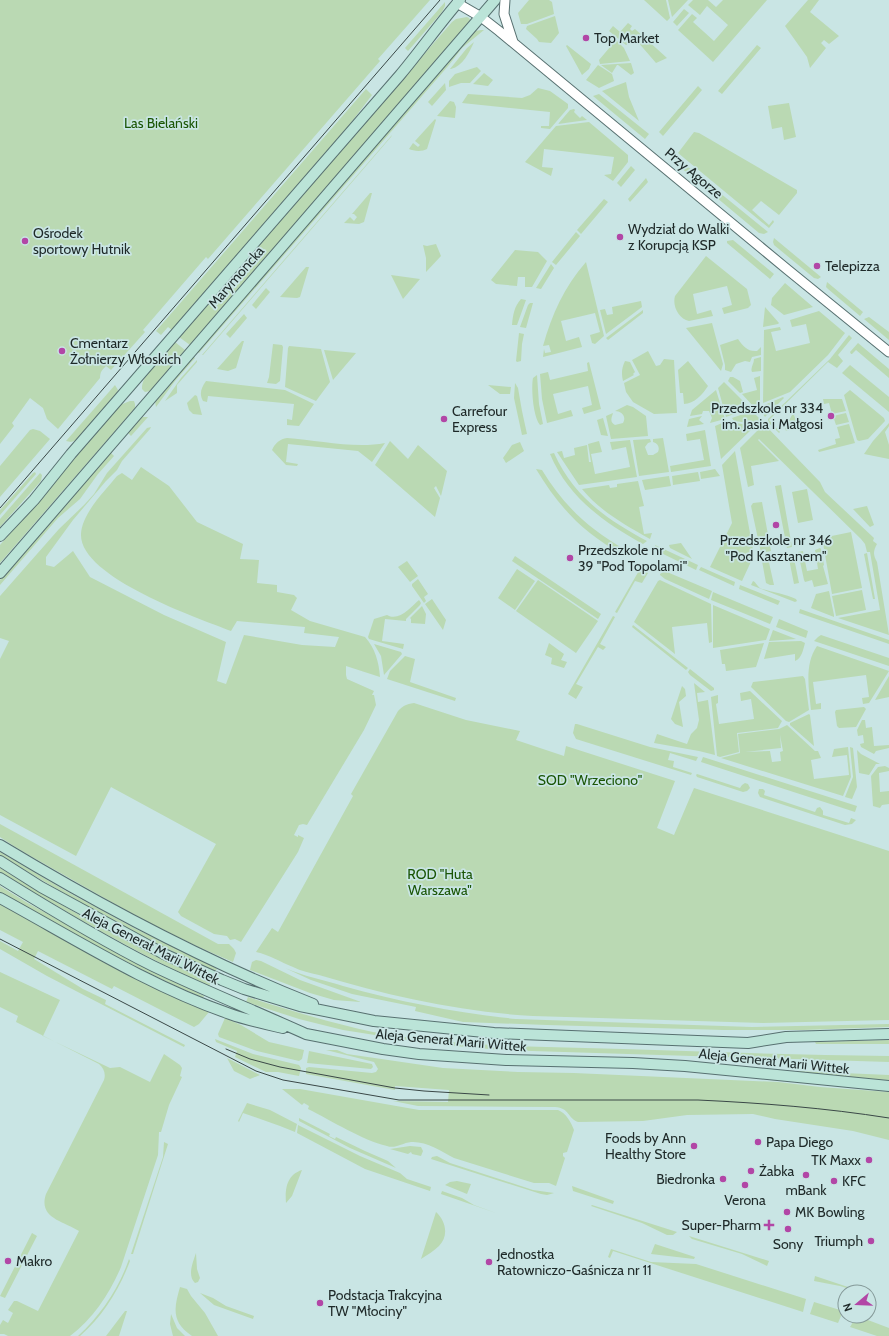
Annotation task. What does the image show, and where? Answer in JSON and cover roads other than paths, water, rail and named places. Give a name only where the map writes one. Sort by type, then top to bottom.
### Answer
[{"type":"main road","name":"Marymoncka","points":[[0,573],[495,0]]},
{"type":"main road","name":"Marymoncka","points":[[0,536],[34,500],[71,454],[400,75],[458,2]]},
{"type":"main road","points":[[0,845],[112,910],[172,942],[249,978],[343,1016]]},
{"type":"main road","name":"Aleja Generał Marii Wittek","points":[[0,861],[41,887],[164,954],[244,989],[293,1004],[343,1016],[374,1021],[494,1032],[748,1043],[786,1037],[889,1034]]},
{"type":"main road","name":"Aleja Generał Marii Wittek","points":[[0,878],[79,925],[152,965],[306,1034],[383,1049],[427,1054],[506,1060],[633,1063],[685,1066],[889,1086]]},
{"type":"main road","points":[[0,898],[126,968],[168,989],[231,1015],[306,1034]]},
{"type":"street","points":[[506,0],[504,14],[513,42]]},
{"type":"street","name":"Przy Agorze","points":[[458,2],[481,17],[513,42],[889,352]]},
{"type":"tram line","points":[[0,508],[440,0]]},
{"type":"tram line","points":[[0,939],[256,1071],[283,1080],[399,1100],[698,1100],[794,1106],[889,1118]]},
{"type":"tram line","points":[[226,1049],[250,1059],[280,1067],[395,1088],[489,1095]]},
{"type":"place","name":"Top Market","points":[[586,38]]},
{"type":"place","name":"Wydział do Walki z Korupcją KSP","points":[[620,237]]},
{"type":"place","name":"Ośrodek sportowy Hutnik","points":[[25,241]]},
{"type":"place","name":"Telepizza","points":[[817,266]]},
{"type":"place","name":"Cmentarz Żołnierzy Włoskich","points":[[62,351]]},
{"type":"place","name":"Przedszkole nr 334 im. Jasia i Małgosi","points":[[831,416]]},
{"type":"place","name":"Carrefour Express","points":[[444,419]]},
{"type":"place","name":"Przedszkole nr 346 \"Pod Kasztanem\"","points":[[776,525]]},
{"type":"place","name":"Przedszkole nr 39 \"Pod Topolami\"","points":[[570,558]]},
{"type":"place","name":"Papa Diego","points":[[758,1142]]},
{"type":"place","name":"Foods by Ann Healthy Store","points":[[694,1146]]},
{"type":"place","name":"TK Maxx","points":[[869,1160]]},
{"type":"place","name":"Żabka","points":[[751,1171]]},
{"type":"place","name":"mBank","points":[[806,1175]]},
{"type":"place","name":"Biedronka","points":[[723,1179]]},
{"type":"place","name":"KFC","points":[[834,1181]]},
{"type":"place","name":"Verona","points":[[745,1185]]},
{"type":"place","name":"MK Bowling","points":[[787,1212]]},
{"type":"place","name":"Super-Pharm","points":[[769,1225]]},
{"type":"place","name":"Sony","points":[[788,1229]]},
{"type":"place","name":"Triumph","points":[[871,1241]]},
{"type":"place","name":"Makro","points":[[8,1261]]},
{"type":"place","name":"Jednostka Ratowniczo-Gaśnicza nr 11","points":[[489,1262]]},
{"type":"place","name":"Podstacja Trakcyjna TW \"Młociny\"","points":[[320,1303]]},
{"type":"park label","name":"Las Bielański","points":[[161,123]]},
{"type":"park label","name":"SOD \"Wrzeciono\"","points":[[590,780]]},
{"type":"park label","name":"ROD \"Huta Warszawa\"","points":[[440,882]]}]
